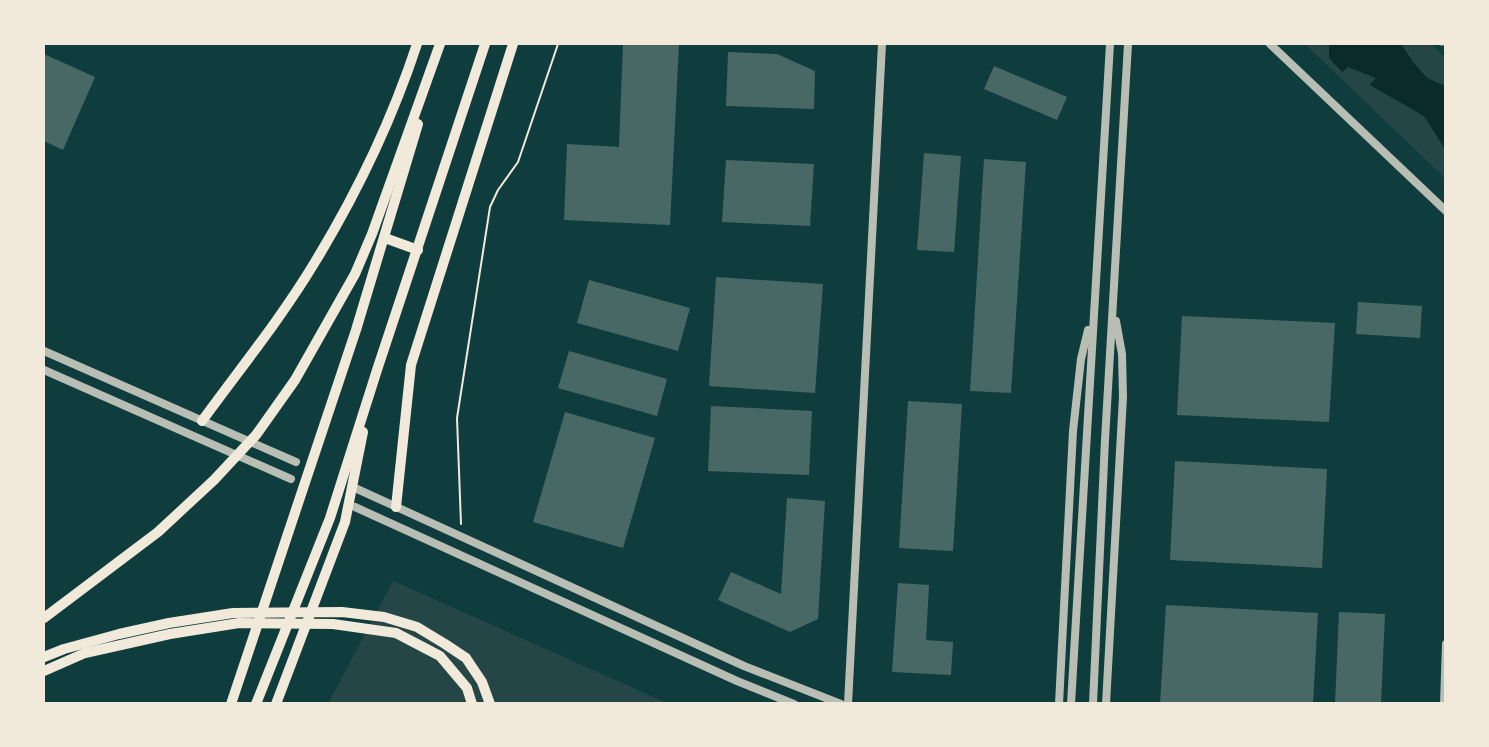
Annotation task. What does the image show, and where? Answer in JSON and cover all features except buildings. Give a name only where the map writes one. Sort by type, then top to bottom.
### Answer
[{"type":"main road","points":[[202,420],[315,262],[378,145],[403,86],[417,44]]},
{"type":"main road","points":[[231,704],[300,502],[384,238],[441,44]]},
{"type":"main road","points":[[44,618],[158,532],[214,480],[256,435],[295,380],[355,274],[372,234],[441,44]]},
{"type":"main road","points":[[257,702],[330,518],[376,370],[485,44]]},
{"type":"main road","points":[[396,507],[411,365],[513,44]]},
{"type":"main road","points":[[384,238],[418,250]]},
{"type":"main road","points":[[276,704],[345,522],[376,370]]},
{"type":"main road","points":[[44,657],[118,634],[169,623],[223,615],[342,612],[384,617],[417,627],[466,658],[482,682],[490,704]]},
{"type":"main road","points":[[44,671],[85,653],[170,634],[239,623],[333,624],[396,633],[440,656],[467,688],[472,704]]},
{"type":"street","points":[[848,704],[882,44]]},
{"type":"street","points":[[1071,704],[1110,44]]},
{"type":"street","points":[[1093,704],[1105,440],[1128,44]]},
{"type":"street","points":[[1270,44],[1446,211]]},
{"type":"street","points":[[1059,704],[1075,401],[1094,306]]},
{"type":"street","points":[[1106,704],[1124,397],[1122,354],[1114,306]]},
{"type":"street","points":[[44,351],[296,462]]},
{"type":"street","points":[[44,370],[291,479]]},
{"type":"street","points":[[355,488],[744,666],[841,704]]},
{"type":"street","points":[[355,507],[737,681],[794,704]]},
{"type":"street","points":[[1444,704],[1446,644]]},
{"type":"path","points":[[461,536],[457,418],[490,207],[498,190],[518,162],[558,44]]},
{"type":"shaded area","points":[[1305,44],[1329,44],[1329,58],[1342,72],[1348,67],[1376,78],[1371,85],[1424,116],[1445,149],[1445,178]]},
{"type":"shaded area","points":[[1329,44],[1401,44],[1427,78],[1445,86],[1445,149],[1424,116],[1370,85],[1376,78],[1348,67],[1342,72],[1329,58]]},
{"type":"shaded area","points":[[1401,44],[1431,44],[1445,58],[1445,86],[1427,78]]},
{"type":"shaded area","points":[[393,581],[667,703],[328,704]]}]
